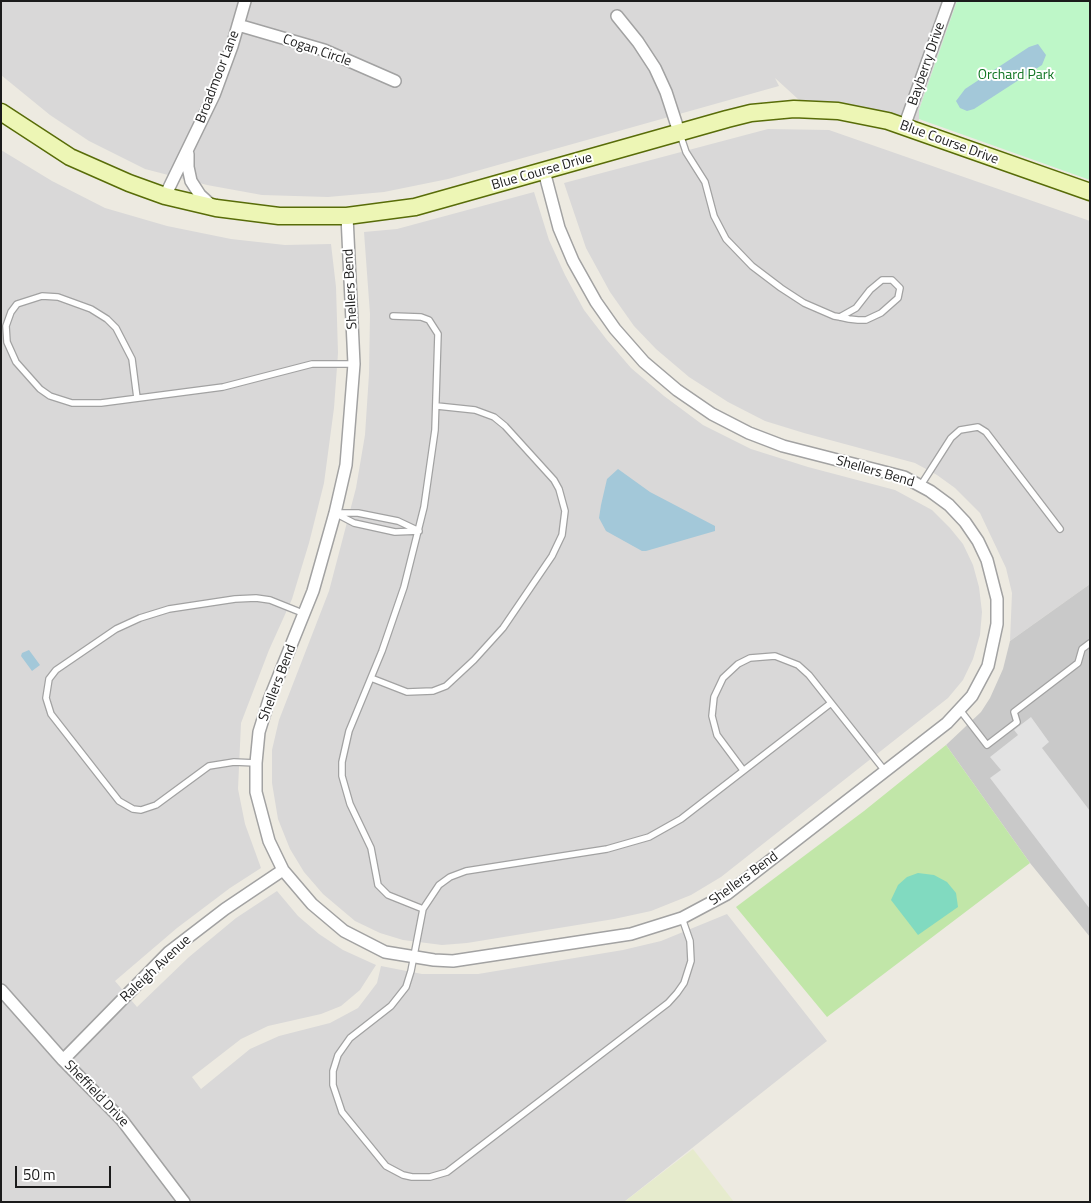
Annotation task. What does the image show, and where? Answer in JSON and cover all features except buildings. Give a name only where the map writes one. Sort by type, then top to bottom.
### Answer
[{"type":"main road","name":"Blue Course Drive","points":[[1,112],[70,157],[102,173],[165,196],[216,208],[279,216],[347,216],[415,207],[752,113],[794,109],[854,113],[904,127],[1090,192]]},
{"type":"street","name":"Broadmoor Lane","points":[[165,196],[188,152],[214,94],[245,1]]},
{"type":"street","name":"Bayberry Drive","points":[[904,127],[949,1]]},
{"type":"street","points":[[616,16],[638,42],[655,68],[666,92],[679,132]]},
{"type":"street","name":"Cogan Circle","points":[[238,26],[324,50],[395,81]]},
{"type":"street","name":"Broadmoor Lane","points":[[188,152],[188,174],[193,185],[204,200],[216,208]]},
{"type":"street","name":"Shellers Bend","points":[[347,216],[354,364],[346,465],[335,512],[305,614],[263,716],[256,763],[259,810],[269,841],[283,870],[312,904],[344,931],[384,952],[414,957],[453,960],[478,958],[631,934],[682,918],[727,894],[946,723],[960,710],[981,682],[988,666],[997,624],[997,599],[987,560],[978,541],[965,522],[949,505],[921,485],[904,478],[783,446],[748,434],[712,414],[676,390],[644,362],[615,329],[596,302],[573,261],[559,228],[544,171]]},
{"type":"street","name":"Raleigh Avenue","points":[[63,1060],[170,952],[225,909],[283,870]]},
{"type":"street","name":"Sheffield Drive","points":[[1,990],[63,1060],[122,1120],[184,1202]]},
{"type":"lane","points":[[679,132],[686,152],[705,182],[714,216],[726,239],[752,266],[781,288],[804,303],[840,317],[858,320],[874,317],[898,298],[900,288],[892,280],[882,280],[870,290],[856,308],[840,317]]},
{"type":"lane","points":[[138,398],[132,359],[116,328],[107,319],[91,309],[58,298],[42,296],[17,304],[11,312],[6,326],[7,342],[16,362],[40,389],[50,396],[72,403],[101,403],[223,387],[312,364],[354,364]]},
{"type":"lane","points":[[392,316],[422,317],[434,326],[439,344],[437,406],[430,471],[418,531],[394,620],[345,745],[342,762],[345,790],[361,831],[371,848],[378,885],[388,895],[423,909]]},
{"type":"lane","points":[[371,678],[408,692],[426,692],[446,686],[474,660],[503,628],[552,556],[562,535],[564,512],[559,490],[554,480],[505,426],[494,417],[475,410],[437,406]]},
{"type":"lane","points":[[921,485],[951,438],[960,430],[978,427],[986,432],[1060,530]]},
{"type":"lane","points":[[335,512],[354,523],[395,532],[418,531]]},
{"type":"lane","points":[[335,512],[358,512],[398,521],[418,531]]},
{"type":"lane","points":[[256,763],[234,762],[209,766],[196,773],[156,805],[141,810],[133,809],[119,801],[51,714],[46,698],[49,679],[56,670],[116,629],[140,618],[168,609],[227,600],[256,598],[270,600],[305,614]]},
{"type":"lane","points":[[960,710],[987,744],[1017,722],[1014,712],[1078,663],[1082,649],[1090,643]]},
{"type":"lane","points":[[743,770],[717,735],[712,716],[718,687],[723,678],[738,664],[763,656],[787,659],[798,665],[809,675],[885,771]]},
{"type":"lane","points":[[682,918],[690,942],[691,961],[684,982],[668,1003],[448,1172],[430,1177],[403,1175],[386,1166],[378,1159],[342,1112],[333,1085],[335,1063],[342,1047],[400,996],[409,978],[423,909],[438,885],[450,877],[466,871],[607,849],[648,837],[681,819],[831,703]]},
{"type":"shaded area","points":[[1,1],[957,1],[919,110],[919,119],[915,130],[810,110],[775,78],[779,86],[448,179],[384,192],[328,197],[262,195],[207,185],[145,169],[89,141],[50,115],[1,75]]},
{"type":"shaded area","points":[[768,129],[829,130],[1090,221],[1090,584],[1010,641],[1012,593],[1006,568],[980,513],[955,488],[915,463],[765,421],[728,402],[689,377],[656,349],[634,326],[610,292],[586,248],[564,183]]},
{"type":"shaded area","points":[[1,150],[52,181],[105,208],[167,226],[231,239],[285,245],[331,244],[336,287],[338,353],[334,408],[324,483],[292,599],[269,650],[241,723],[238,789],[245,824],[261,868],[230,888],[177,928],[115,981],[137,1007],[189,957],[236,918],[277,891],[298,916],[319,934],[343,950],[376,965],[360,990],[341,1006],[321,1014],[268,1026],[241,1039],[192,1077],[201,1089],[250,1049],[279,1036],[330,1023],[358,1008],[377,983],[381,966],[422,974],[478,974],[623,950],[661,941],[727,914],[827,1041],[624,1202],[1,1202]]},
{"type":"shaded area","points":[[534,192],[549,240],[584,310],[631,368],[703,425],[751,449],[808,467],[895,490],[932,510],[963,544],[973,565],[979,587],[982,612],[980,635],[973,659],[963,680],[948,698],[721,877],[691,895],[651,911],[614,919],[467,943],[442,945],[403,940],[380,933],[355,921],[323,894],[304,872],[290,849],[278,819],[272,783],[272,750],[279,720],[329,591],[356,488],[365,435],[369,374],[370,314],[364,232],[397,229]]},
{"type":"shaded area","points":[[1090,584],[1090,937],[1030,863],[946,745],[981,712],[990,698],[1003,669],[1010,641]]},
{"type":"shaded area","points":[[1031,717],[1049,742],[1042,748],[1090,811],[1090,909],[990,778],[1001,770],[990,757],[1018,735],[1014,730]]},
{"type":"green space","name":"Orchard Park","points":[[957,1],[1090,1],[1090,180],[919,119],[919,110]]},
{"type":"green space","points":[[946,745],[1030,863],[827,1017],[736,907],[864,811]]},
{"type":"green space","points":[[918,873],[934,875],[947,882],[956,893],[958,907],[918,935],[891,900],[898,885],[907,877]]},
{"type":"green space","points":[[693,1149],[734,1202],[624,1202]]},
{"type":"water","points":[[1038,44],[1046,55],[1042,65],[974,109],[967,111],[960,108],[956,101],[965,89],[1029,47]]},
{"type":"water","points":[[618,469],[650,492],[715,526],[715,531],[642,551],[606,531],[599,518],[601,505],[607,479]]},
{"type":"water","points":[[29,650],[40,665],[32,671],[21,656],[22,653]]}]
